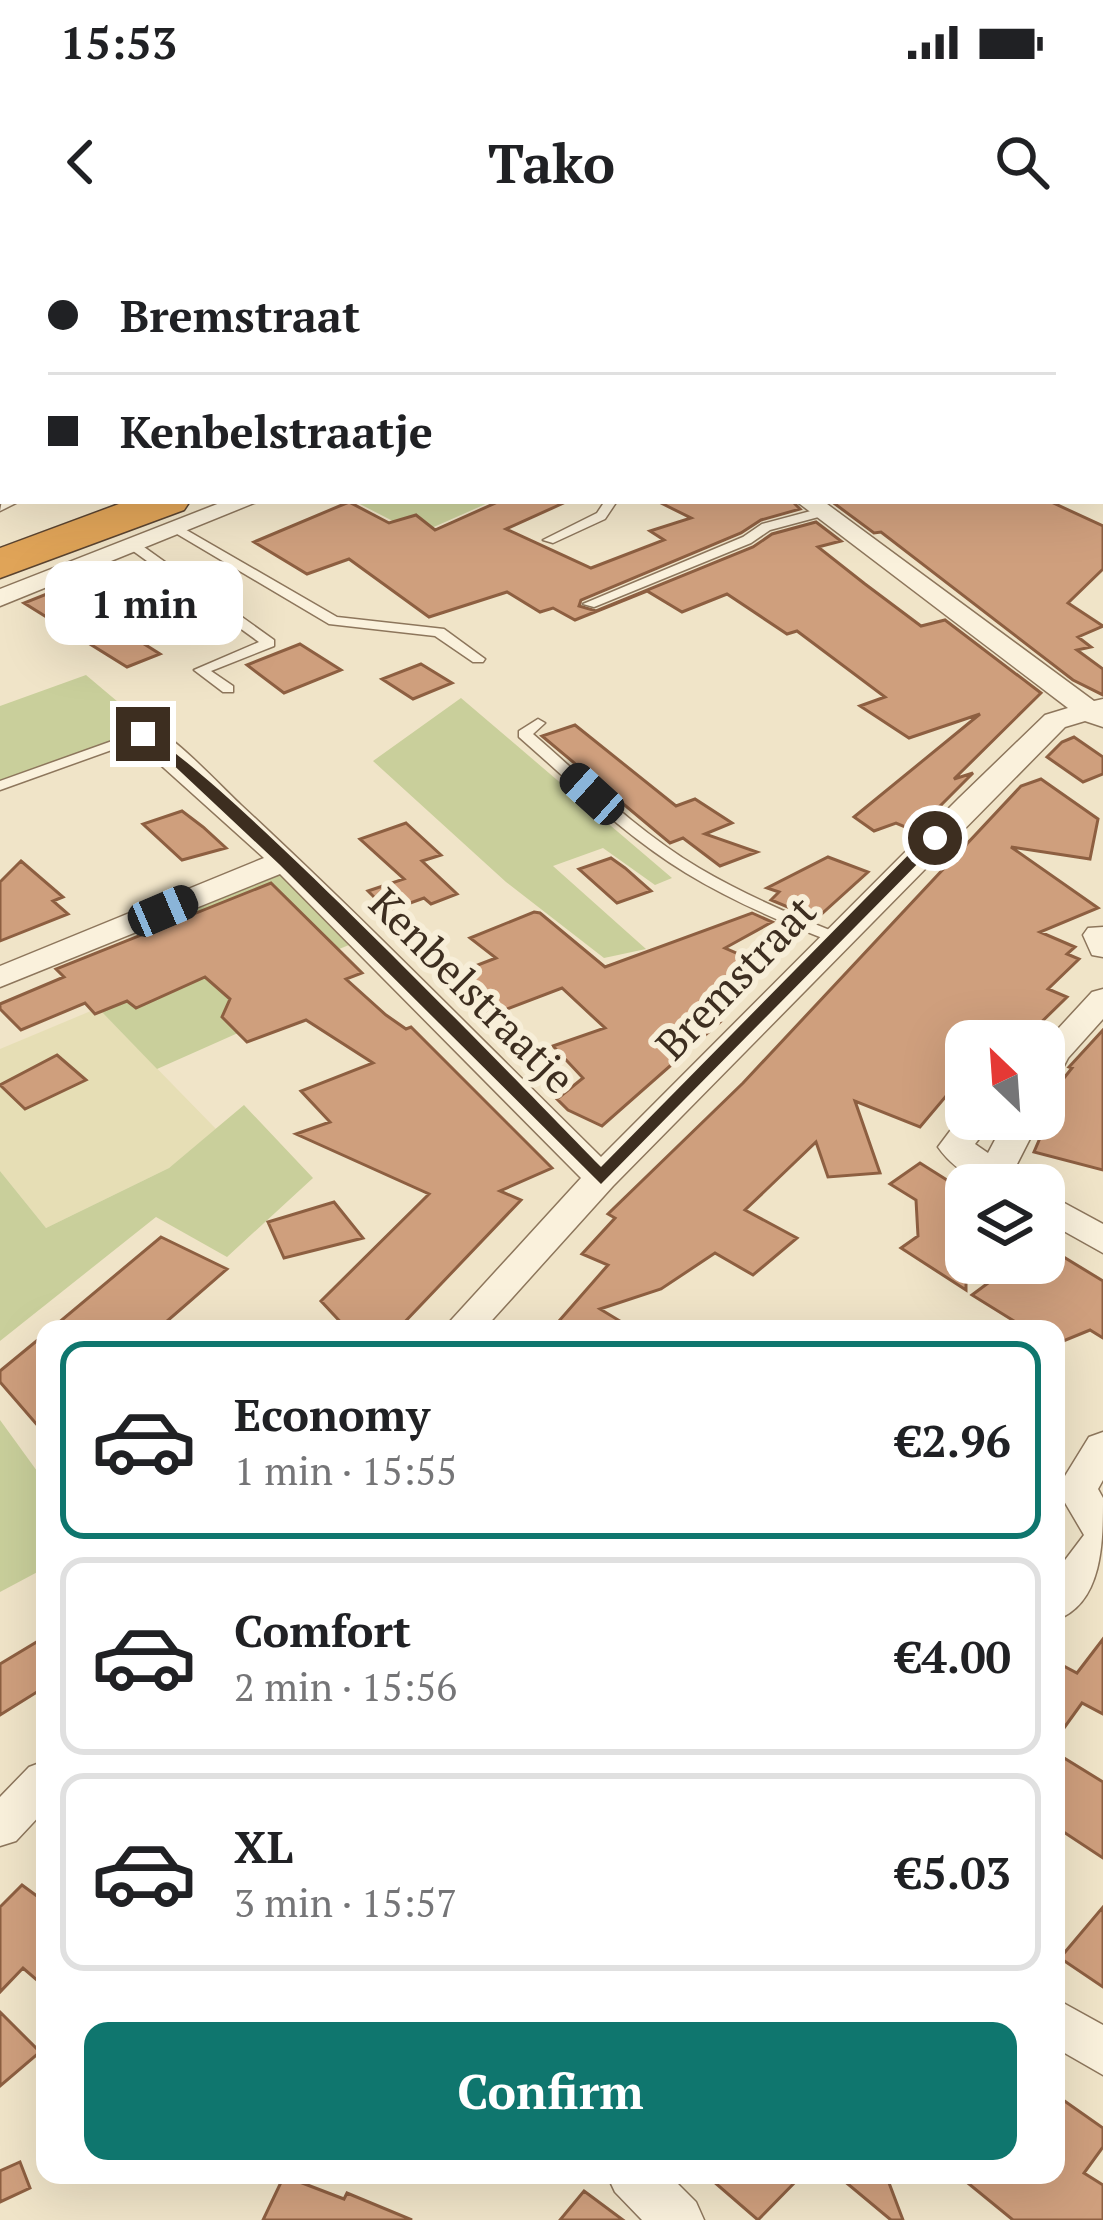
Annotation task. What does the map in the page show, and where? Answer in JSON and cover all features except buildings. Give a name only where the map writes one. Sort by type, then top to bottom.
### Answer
[{"type":"highway","points":[[0,538],[90,504]]},
{"type":"highway","points":[[0,565],[172,515]]},
{"type":"street","points":[[0,598],[133,545],[172,515],[231,504]]},
{"type":"street","points":[[815,506],[1098,713]]},
{"type":"street","name":"Bremstraat","points":[[470,1320],[601,1178],[1055,721],[1098,713]]},
{"type":"street","name":"Kenbelstraatje","points":[[135,728],[172,754],[284,861],[601,1178]]},
{"type":"street","points":[[0,977],[284,861]]},
{"type":"street","points":[[1065,1043],[1098,1013]]},
{"type":"street","points":[[961,1140],[955,1148],[980,1164]]},
{"type":"street","points":[[1065,1217],[1103,1240]]},
{"type":"street","points":[[1065,1591],[1103,1536],[1077,1489],[1103,1447]]},
{"type":"street","points":[[0,1827],[36,1789]]},
{"type":"street","points":[[1065,2027],[1103,2053]]},
{"type":"street","points":[[642,2184],[678,2220]]},
{"type":"lane","points":[[549,540],[601,516],[608,504]]},
{"type":"lane","points":[[589,604],[747,540],[766,526],[815,506]]},
{"type":"lane","points":[[172,515],[334,621],[439,632],[478,659]]},
{"type":"lane","points":[[133,545],[269,644],[202,670],[229,688]]},
{"type":"lane","points":[[538,723],[524,734],[627,824],[721,890],[836,938]]},
{"type":"lane","points":[[0,786],[135,728]]},
{"type":"shaded area","points":[[98,1008],[216,1129],[169,1168],[46,1228],[0,1171],[0,1049]]},
{"type":"green space","points":[[360,504],[486,504],[418,534]]},
{"type":"green space","points":[[86,675],[150,729],[0,785],[0,706]]},
{"type":"green space","points":[[461,698],[672,878],[655,885],[603,848],[553,866],[646,949],[604,958],[506,882],[373,761]]},
{"type":"green space","points":[[275,869],[349,945],[246,987],[276,1016],[157,1069],[98,1008],[194,967],[153,919]]},
{"type":"green space","points":[[244,1105],[313,1178],[227,1257],[156,1217],[0,1341],[0,1171],[46,1228],[169,1168]]},
{"type":"green space","points":[[0,1420],[36,1470],[36,1573],[0,1592]]},
{"type":"route","points":[[143,734],[172,754],[284,861],[601,1178],[935,838]]}]
